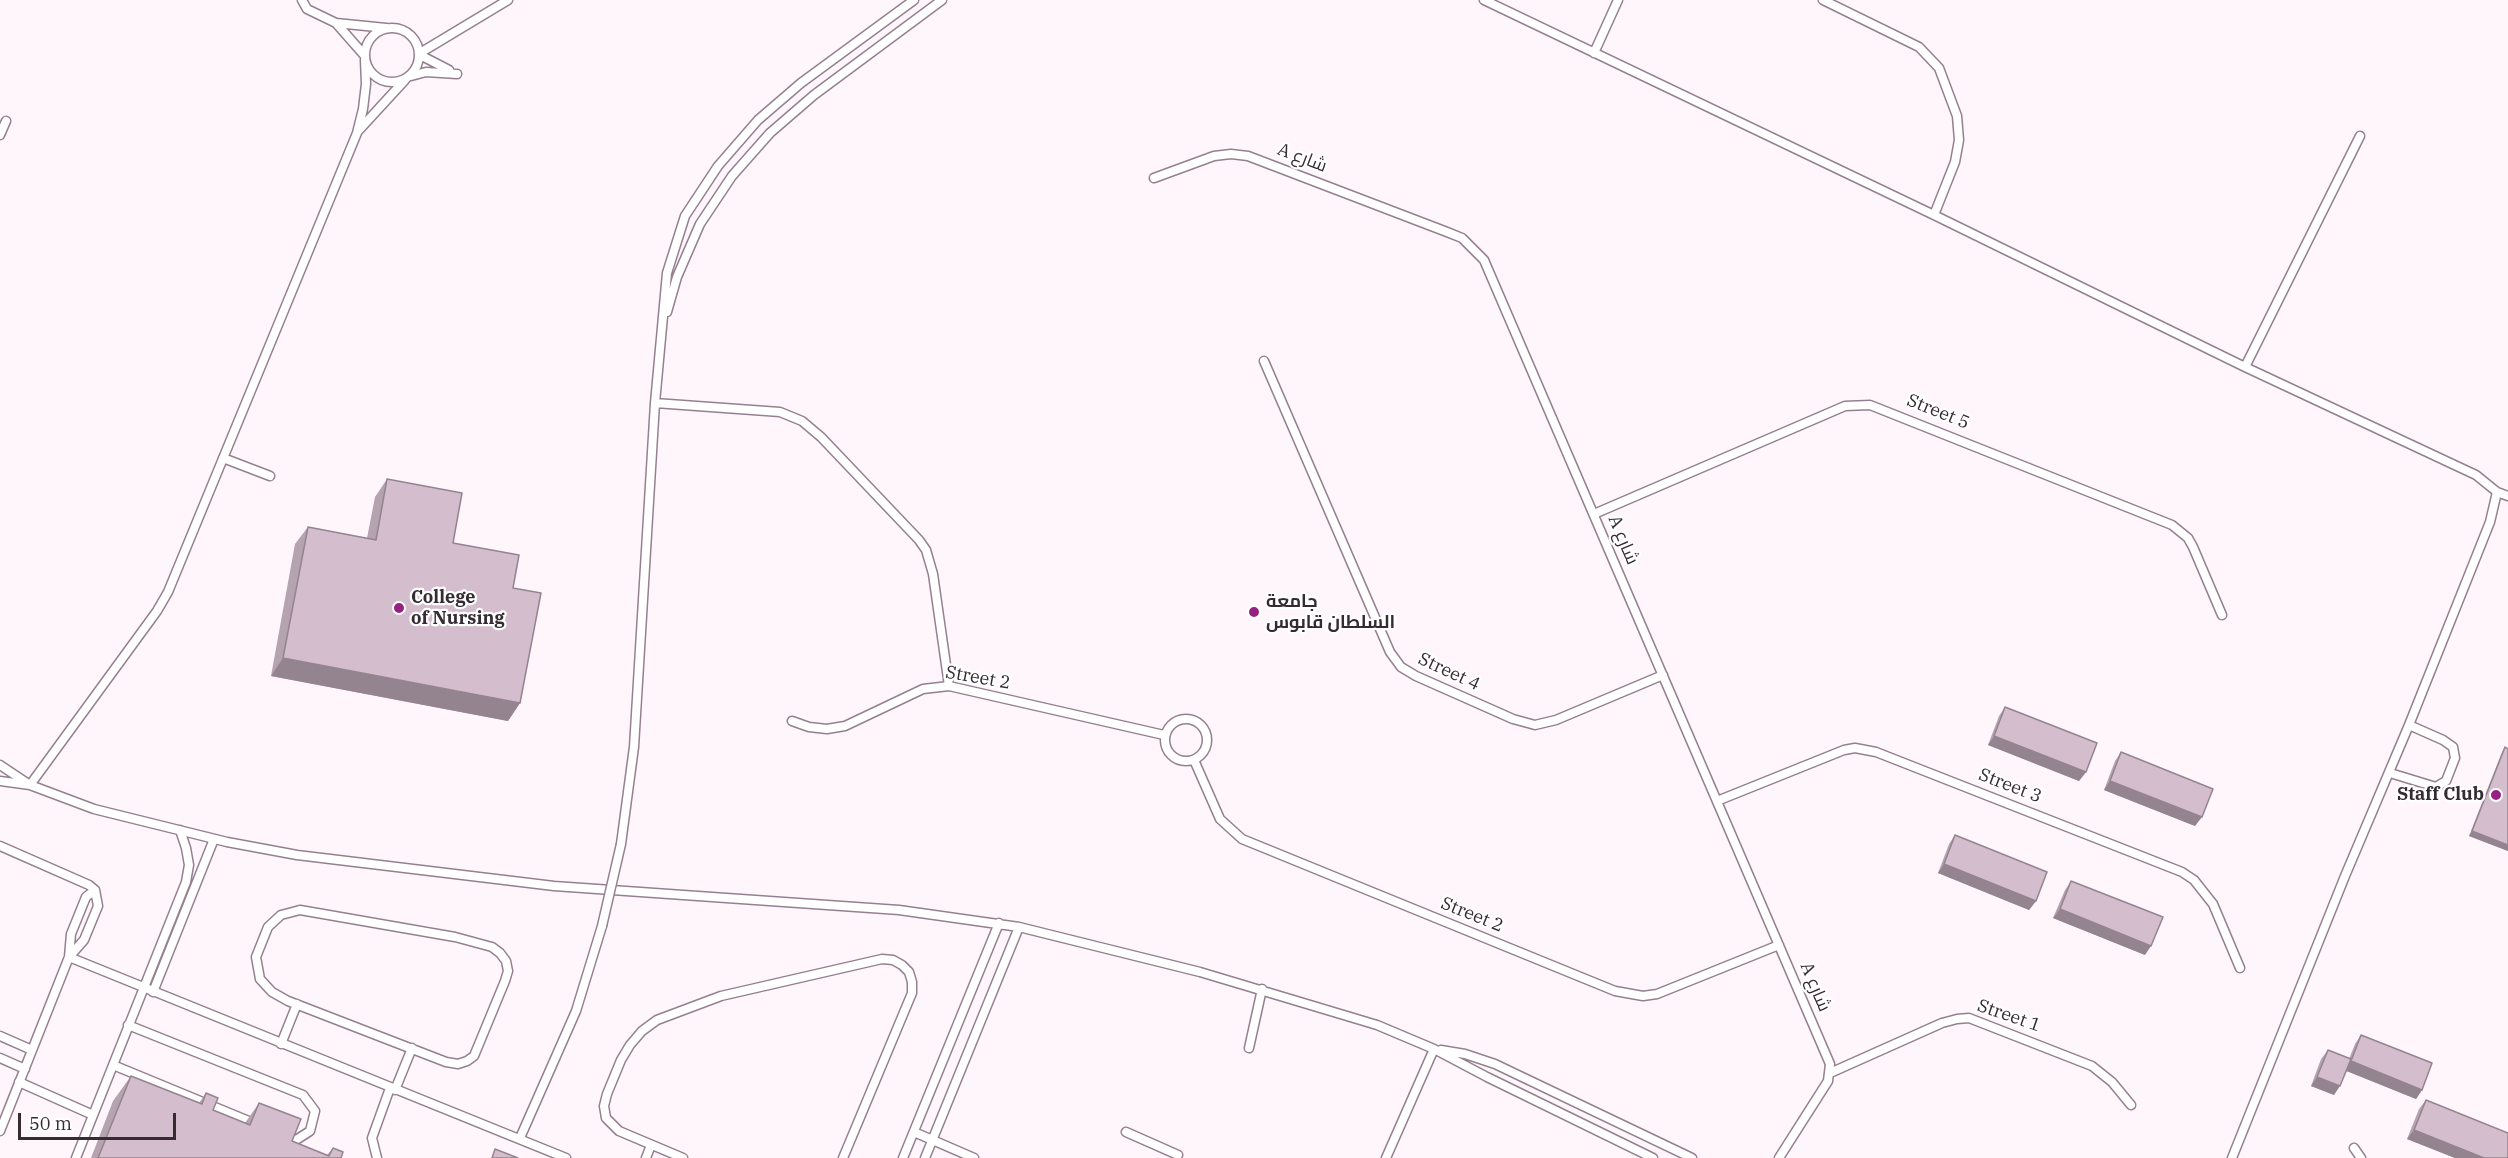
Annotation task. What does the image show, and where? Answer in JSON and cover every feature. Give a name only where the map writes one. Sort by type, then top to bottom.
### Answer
[{"type":"lane","points":[[302,0],[307,9],[336,23],[405,30],[418,44],[420,54],[416,70],[357,133]]},
{"type":"lane","points":[[420,54],[508,0]]},
{"type":"lane","points":[[520,1138],[576,1011],[602,926],[621,844],[634,747],[655,403],[667,273],[685,216],[718,166],[758,120],[801,83],[914,0]]},
{"type":"lane","points":[[661,333],[677,277],[696,235],[732,176],[770,132],[814,95],[942,0]]},
{"type":"lane","points":[[1484,0],[2476,476],[2497,492],[2508,496]]},
{"type":"lane","points":[[1594,53],[1618,0]]},
{"type":"lane","points":[[1823,0],[1919,47],[1939,68],[1957,117],[1959,140],[1955,162],[1934,215]]},
{"type":"lane","points":[[336,23],[365,58],[369,70],[387,82],[398,82],[426,72],[458,74],[420,54]]},
{"type":"lane","points":[[30,785],[157,611],[168,592],[357,133],[363,109],[366,84],[365,58],[370,38],[386,28]]},
{"type":"lane","points":[[0,135],[6,121]]},
{"type":"lane","points":[[2245,367],[2360,136]]},
{"type":"lane","name":"A شارع","points":[[1154,178],[1214,156],[1231,154],[1248,156],[1461,238],[1484,260],[1492,274],[1827,1056],[1830,1073]]},
{"type":"lane","name":"Street 4","points":[[1264,361],[1390,652],[1401,667],[1416,676],[1513,719],[1534,725],[1556,720],[1663,675]]},
{"type":"lane","points":[[655,403],[780,412],[802,421],[821,437],[926,550],[933,574],[949,686]]},
{"type":"lane","name":"Street 5","points":[[1594,514],[1845,406],[1870,405],[2172,525],[2188,538],[2222,615]]},
{"type":"lane","points":[[223,458],[270,476]]},
{"type":"lane","points":[[2232,1158],[2490,522],[2497,492]]},
{"type":"lane","name":"Street 2","points":[[792,720],[827,729],[845,726],[923,689],[949,686],[1164,735]]},
{"type":"lane","points":[[1181,719],[1196,722],[1202,727],[1207,741],[1205,749],[1194,760],[1179,761],[1172,757],[1164,743],[1164,735],[1173,722],[1181,719]]},
{"type":"lane","points":[[2390,772],[2436,787],[2446,781],[2455,758],[2452,747],[2443,740],[2409,725]]},
{"type":"lane","name":"Street 3","points":[[1717,801],[1844,750],[1855,748],[1876,752],[2182,872],[2194,880],[2213,904],[2240,968]]},
{"type":"lane","name":"Street 2","points":[[1194,760],[1220,819],[1242,839],[1615,991],[1643,996],[1657,994],[1779,945]]},
{"type":"lane","points":[[0,765],[30,785]]},
{"type":"lane","points":[[0,781],[30,785],[94,809],[214,839],[352,863],[554,886],[899,910],[1019,927],[1262,989],[1377,1025],[1434,1049],[1650,1157],[1656,1139]]},
{"type":"lane","points":[[76,1158],[186,882],[189,865],[180,830]]},
{"type":"lane","points":[[153,992],[214,839]]},
{"type":"lane","points":[[0,846],[89,885],[95,890],[98,906],[84,940],[69,957]]},
{"type":"lane","points":[[0,1131],[69,957],[70,934],[86,897],[95,890]]},
{"type":"lane","points":[[300,910],[455,937],[492,947],[500,953],[506,961],[508,971],[474,1056],[458,1064],[446,1062],[412,1048],[297,1005],[272,992],[260,979],[256,957],[268,927],[281,915],[300,910]]},
{"type":"lane","points":[[903,1158],[999,923]]},
{"type":"lane","points":[[925,1158],[1019,927]]},
{"type":"lane","points":[[69,957],[566,1158]]},
{"type":"lane","points":[[683,1158],[619,1131],[606,1118],[604,1106],[621,1060],[642,1031],[657,1020],[721,996],[882,959],[893,960],[909,972],[912,993],[843,1158]]},
{"type":"lane","points":[[1248,1048],[1262,989]]},
{"type":"lane","points":[[281,1044],[297,1005]]},
{"type":"lane","name":"Street 1","points":[[1830,1073],[1942,1023],[1957,1018],[1970,1018],[2092,1066],[2112,1082],[2131,1105]]},
{"type":"lane","points":[[128,1025],[303,1095],[315,1111],[310,1131],[296,1140],[274,1131]]},
{"type":"lane","points":[[0,1036],[32,1050]]},
{"type":"lane","points":[[377,1158],[372,1138],[412,1048]]},
{"type":"lane","points":[[1434,1049],[1465,1054],[1495,1064],[1692,1158]]},
{"type":"lane","points":[[1386,1158],[1434,1049]]},
{"type":"lane","points":[[0,1058],[25,1069]]},
{"type":"lane","points":[[113,1065],[264,1127]]},
{"type":"lane","points":[[1779,1158],[1824,1087],[1830,1073]]},
{"type":"lane","points":[[19,1082],[93,1115]]},
{"type":"lane","points":[[914,1132],[974,1158]]},
{"type":"lane","points":[[1126,1132],[1178,1155]]},
{"type":"lane","points":[[646,1158],[651,1145]]},
{"type":"lane","points":[[2354,1148],[2361,1158]]},
{"type":"building","name":"College of Nursing","points":[[387,479],[462,493],[453,543],[519,555],[513,588],[541,593],[520,703],[283,658],[308,527],[376,540]]},
{"type":"building","points":[[2005,707],[2097,743],[2086,772],[1994,736]]},
{"type":"building","name":"Staff Club","points":[[2505,747],[2508,749],[2508,845],[2472,831]]},
{"type":"building","points":[[2121,752],[2213,789],[2202,817],[2110,781]]},
{"type":"building","points":[[1955,835],[2047,872],[2036,901],[1944,864]]},
{"type":"building","points":[[2071,881],[2163,917],[2151,946],[2060,909]]},
{"type":"building","points":[[2361,1035],[2432,1063],[2422,1090],[2351,1061]]},
{"type":"building","points":[[2328,1050],[2351,1059],[2340,1086],[2317,1077]]},
{"type":"building","points":[[131,1076],[202,1104],[206,1093],[218,1098],[213,1110],[250,1125],[259,1103],[301,1119],[292,1141],[329,1156],[333,1148],[343,1152],[341,1158],[98,1158]]},
{"type":"building","points":[[2426,1100],[2508,1133],[2508,1158],[2484,1158],[2414,1130]]},
{"type":"building","points":[[495,1149],[518,1158],[492,1158]]},
{"type":"place","name":"College of Nursing","points":[[399,608]]},
{"type":"place","name":"جامعة السلطان قابوس","points":[[1254,612]]},
{"type":"place","name":"Staff Club","points":[[2496,795]]}]
